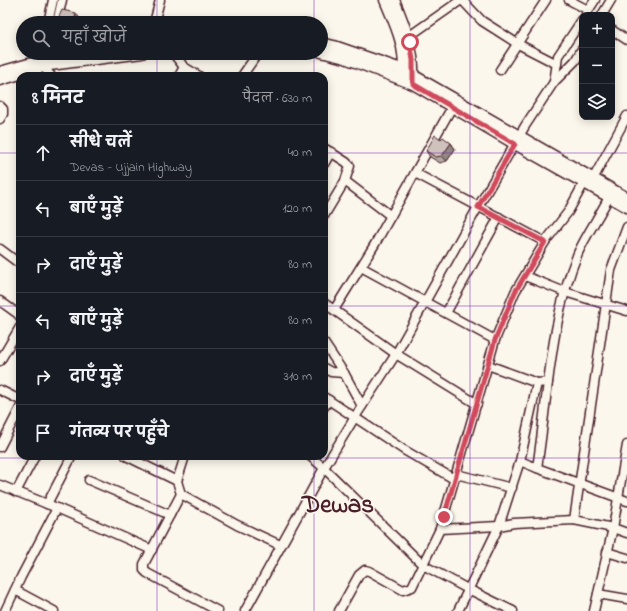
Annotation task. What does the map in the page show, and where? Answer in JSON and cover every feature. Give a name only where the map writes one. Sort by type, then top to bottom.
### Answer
[{"type":"main road","points":[[385,0],[399,34],[404,58],[403,74]]},
{"type":"main road","points":[[394,0],[408,37],[413,60],[413,80]]},
{"type":"main road","points":[[328,45],[403,74],[588,181],[627,198]]},
{"type":"main road","points":[[328,54],[403,74]]},
{"type":"main road","points":[[22,72],[57,60]]},
{"type":"main road","points":[[0,72],[47,63],[76,60]]},
{"type":"main road","points":[[0,80],[16,74]]},
{"type":"main road","points":[[413,80],[452,107],[517,140]]},
{"type":"main road","points":[[588,181],[609,197],[627,207]]},
{"type":"street","points":[[49,16],[52,0]]},
{"type":"street","points":[[59,16],[62,0]]},
{"type":"street","points":[[156,16],[160,0]]},
{"type":"street","points":[[408,37],[462,0],[482,22],[518,44],[557,64]]},
{"type":"street","points":[[500,70],[546,0]]},
{"type":"street","points":[[569,0],[586,12]]},
{"type":"street","points":[[588,12],[595,0]]},
{"type":"street","points":[[604,12],[611,0]]},
{"type":"street","points":[[554,82],[558,56],[579,24]]},
{"type":"street","points":[[615,32],[627,40]]},
{"type":"street","points":[[245,611],[280,545],[324,468],[396,354],[517,140],[554,82],[575,61],[579,54]]},
{"type":"street","points":[[178,60],[184,67],[192,72]]},
{"type":"street","points":[[245,72],[253,60]]},
{"type":"street","points":[[181,72],[184,67]]},
{"type":"street","points":[[0,106],[4,109],[0,119]]},
{"type":"street","points":[[334,310],[391,216],[452,107]]},
{"type":"street","points":[[339,611],[359,575],[365,570],[369,570],[403,590],[407,590],[412,587],[440,530],[495,340],[515,292],[545,242],[568,212],[588,181],[627,116]]},
{"type":"street","points":[[328,151],[350,166],[344,181],[328,209]]},
{"type":"street","points":[[415,174],[545,242]]},
{"type":"street","points":[[344,181],[391,216]]},
{"type":"street","points":[[537,468],[548,382],[565,292],[579,252],[609,197]]},
{"type":"street","points":[[446,313],[499,217]]},
{"type":"street","points":[[574,520],[605,303],[611,270],[627,226]]},
{"type":"street","points":[[0,249],[16,261]]},
{"type":"street","points":[[360,267],[495,340]]},
{"type":"street","points":[[525,276],[565,292],[605,303],[627,311]]},
{"type":"street","points":[[0,301],[16,313]]},
{"type":"street","points":[[328,306],[396,354],[477,404]]},
{"type":"street","points":[[0,361],[16,335]]},
{"type":"street","points":[[328,349],[344,373],[362,406]]},
{"type":"street","points":[[488,365],[537,382],[548,382]]},
{"type":"street","points":[[328,370],[344,373]]},
{"type":"street","points":[[458,611],[499,526],[520,461],[537,382]]},
{"type":"street","points":[[0,390],[16,398]]},
{"type":"street","points":[[328,400],[404,450],[455,476],[512,488]]},
{"type":"street","points":[[0,447],[16,416]]},
{"type":"street","points":[[594,611],[613,528],[627,445]]},
{"type":"street","points":[[16,492],[32,460]]},
{"type":"street","points":[[47,504],[70,460]]},
{"type":"street","points":[[134,460],[177,481]]},
{"type":"street","points":[[184,460],[177,481],[181,494],[144,564],[144,570],[207,609],[218,611]]},
{"type":"street","points":[[315,460],[423,565],[513,611]]},
{"type":"street","points":[[520,461],[618,498],[627,500]]},
{"type":"street","points":[[89,480],[170,516]]},
{"type":"street","points":[[0,485],[57,508],[152,550]]},
{"type":"street","points":[[181,494],[237,525],[280,545]]},
{"type":"street","points":[[5,611],[57,508]]},
{"type":"street","points":[[440,530],[499,526],[514,523],[574,520],[613,528],[627,533]]},
{"type":"street","points":[[607,552],[627,558]]},
{"type":"street","points":[[15,590],[54,611]]},
{"type":"street","points":[[598,594],[627,599]]},
{"type":"building","points":[[62,10],[76,13],[75,16],[59,16]]},
{"type":"building","points":[[435,135],[441,139],[443,137],[451,143],[442,156],[436,157],[426,151]]},
{"type":"district","name":"Dewas","points":[[338,506]]},
{"type":"route","points":[[410,42],[413,60],[413,84],[515,144],[478,207],[545,242],[515,292],[495,340],[444,517]]}]
